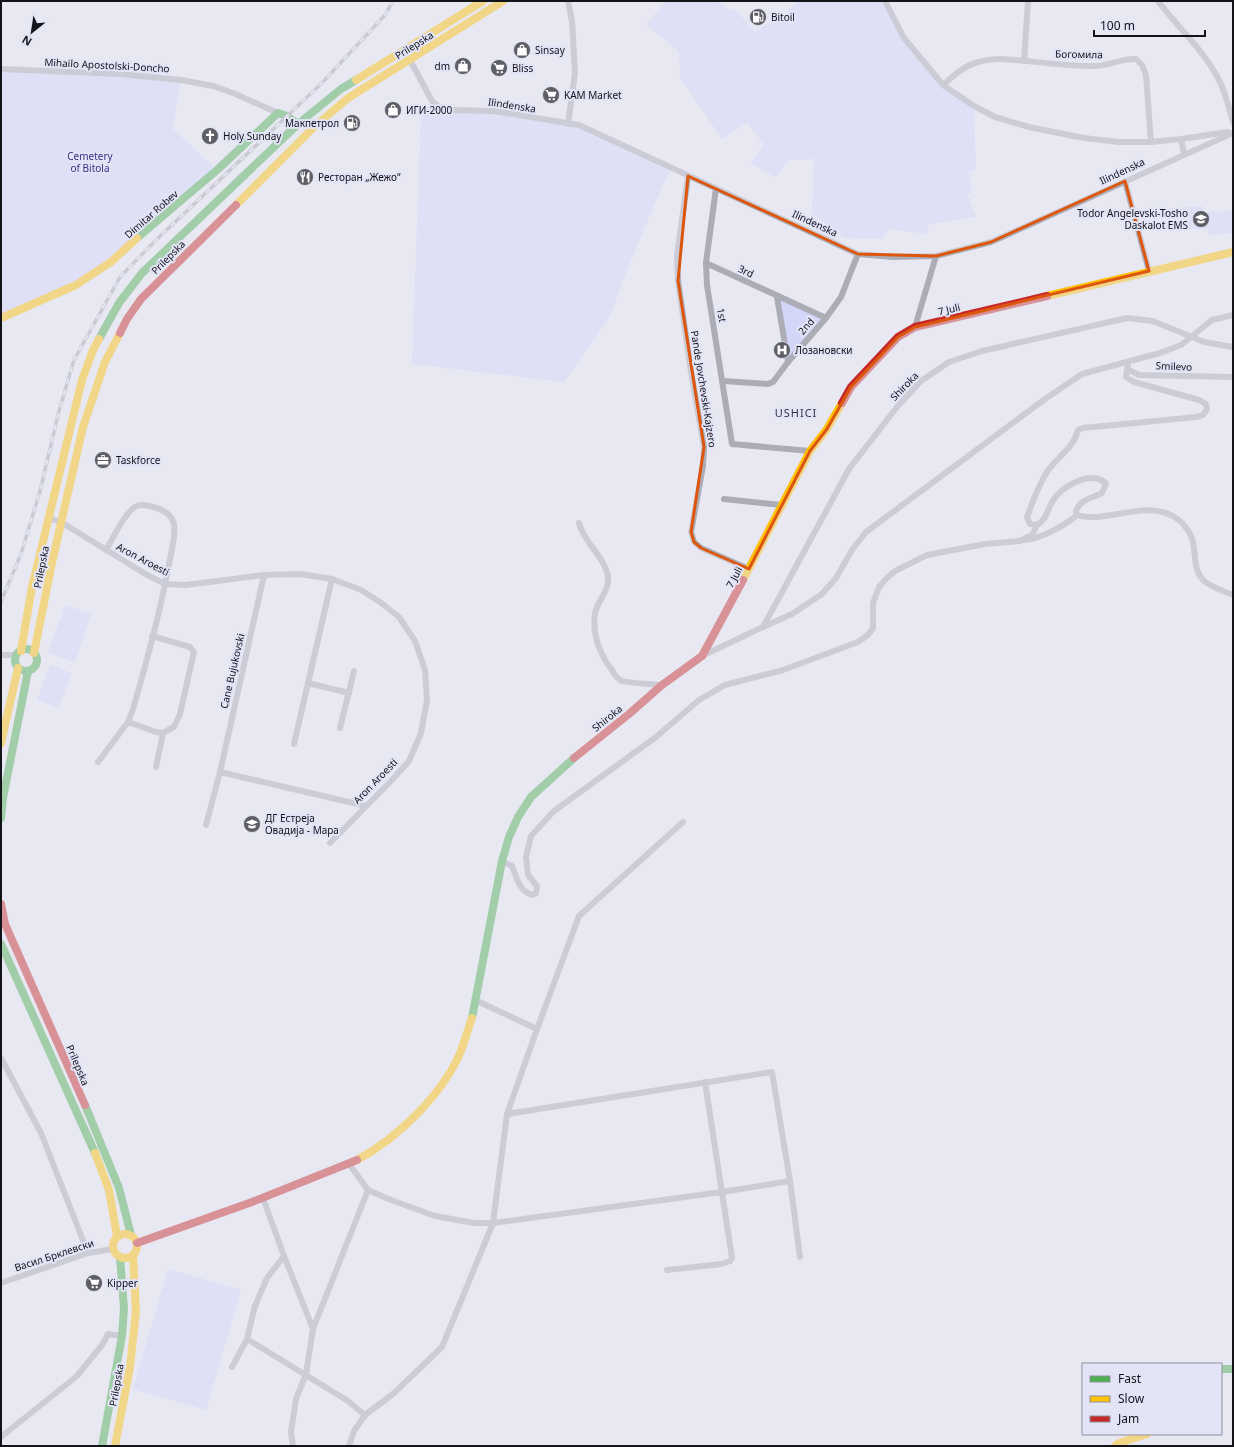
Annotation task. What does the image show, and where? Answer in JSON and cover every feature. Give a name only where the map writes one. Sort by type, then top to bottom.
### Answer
[{"type":"main road","name":"Prilepska","points":[[19,653],[32,587],[82,380],[94,350],[119,303],[142,273],[298,124],[341,89],[483,1]]},
{"type":"main road","name":"Prilepska","points":[[34,653],[61,522],[83,427],[104,362],[127,319],[141,299],[314,127],[348,98],[503,1]]},
{"type":"main road","points":[[278,113],[287,116],[298,124]]},
{"type":"main road","name":"Dimitar Robev","points":[[1,318],[76,285],[111,262],[163,215],[217,170],[278,113]]},
{"type":"main road","name":"7 Juli","points":[[702,656],[810,451],[827,429],[851,387],[898,337],[915,327],[1233,252]]},
{"type":"main road","points":[[1,743],[18,668],[15,662],[19,653],[28,650],[34,653],[36,664],[28,671],[1,818]]},
{"type":"main road","name":"Shiroka","points":[[137,1243],[263,1198],[349,1164],[373,1151],[406,1126],[441,1086],[461,1051],[472,1017],[502,861],[509,837],[518,817],[531,796],[662,685],[702,656]]},
{"type":"main road","points":[[18,668],[28,671]]},
{"type":"main road","name":"Prilepska","points":[[1,904],[6,924],[103,1146],[118,1188],[131,1235]]},
{"type":"main road","name":"Prilepska","points":[[1,944],[91,1142],[109,1190],[117,1236]]},
{"type":"main road","points":[[124,1234],[131,1235],[137,1243],[137,1250],[133,1256],[127,1258],[120,1257],[113,1249],[113,1242],[117,1236],[124,1234]]},
{"type":"main road","name":"Prilepska","points":[[115,1446],[130,1367],[136,1311],[133,1256]]},
{"type":"main road","name":"Prilepska","points":[[102,1446],[122,1336],[124,1308],[120,1257]]},
{"type":"main road","points":[[1222,1369],[1233,1369]]},
{"type":"main road","points":[[1115,1446],[1119,1443],[1144,1435]]},
{"type":"street","points":[[568,1],[572,21],[575,73],[568,124]]},
{"type":"street","points":[[884,1],[904,38],[943,85],[974,106],[995,117],[1029,127],[1084,138],[1119,142],[1151,142],[1233,132]]},
{"type":"street","points":[[1024,61],[1028,1]]},
{"type":"street","points":[[1158,1],[1196,46],[1217,76],[1223,89],[1233,122]]},
{"type":"street","name":"Богомила","points":[[943,85],[958,72],[977,62],[992,59],[1097,66],[1128,58],[1136,59],[1142,64],[1146,75],[1151,142]]},
{"type":"street","name":"Ilindenska","points":[[410,60],[432,101],[439,107],[449,110],[494,111],[579,125],[858,254],[892,257],[936,256],[991,242],[1233,132]]},
{"type":"street","name":"Mihailo Apostolski-Doncho","points":[[1,69],[120,74],[181,80],[213,86],[233,93],[278,113]]},
{"type":"street","points":[[1181,139],[1184,154]]},
{"type":"street","name":"Pande Jovchevski-Kajzero","points":[[688,176],[677,256],[678,281],[691,372],[704,447],[703,466],[691,532],[694,542],[701,548],[749,569]]},
{"type":"street","points":[[1124,181],[1149,271]]},
{"type":"street","name":"1st","points":[[716,188],[706,263],[707,285],[732,444],[810,451]]},
{"type":"street","name":"2nd","points":[[723,381],[768,384],[773,382],[788,362],[826,318],[841,297],[858,254]]},
{"type":"street","points":[[915,327],[936,256]]},
{"type":"street","name":"3rd","points":[[706,263],[777,297],[826,318]]},
{"type":"street","points":[[777,297],[788,362]]},
{"type":"street","name":"Shiroka","points":[[702,656],[792,614],[822,594],[836,578],[852,550],[866,532],[1045,399],[1082,374],[1181,345],[1212,320],[1233,315]]},
{"type":"street","name":"Shiroka","points":[[763,627],[849,469],[897,407],[921,380],[949,362],[982,352],[1127,318],[1153,321],[1193,336]]},
{"type":"street","points":[[1193,336],[1204,342],[1233,347]]},
{"type":"street","points":[[1037,525],[1030,524],[1027,517],[1031,506],[1049,470],[1075,441],[1078,430],[1083,428],[1196,417],[1203,415],[1207,409],[1206,404],[1199,400],[1134,382],[1126,377],[1130,361]]},
{"type":"street","name":"Smilevo","points":[[1127,369],[1140,375],[1232,377]]},
{"type":"street","points":[[1020,541],[1032,535],[1037,525],[1044,520],[1054,500],[1063,489],[1086,479],[1095,478],[1102,480],[1106,484],[1102,493],[1093,498],[1082,501],[1076,511],[1077,515]]},
{"type":"street","points":[[724,499],[781,505]]},
{"type":"street","points":[[98,762],[128,722],[143,675],[165,584],[172,553],[175,525],[165,511],[141,504],[130,511],[106,550]]},
{"type":"street","points":[[1077,515],[1085,517],[1126,512],[1156,511],[1167,513],[1175,517],[1182,522],[1193,541],[1197,569],[1204,580],[1217,589],[1233,595]]},
{"type":"street","points":[[502,861],[512,866],[520,888],[532,896],[536,893],[537,886],[528,875],[526,857],[531,836],[554,811],[656,737],[700,700],[725,685],[783,670],[858,642],[870,634],[872,628],[873,604],[879,587],[895,571],[927,555],[985,544],[1032,539],[1070,521],[1077,515]]},
{"type":"street","name":"Aron Aroesti","points":[[48,518],[61,522],[165,584],[186,585],[264,575],[300,574],[332,579],[361,590],[380,602],[399,618],[415,641],[425,670],[427,700],[421,733],[408,761],[392,780],[330,844]]},
{"type":"street","points":[[579,523],[585,538],[606,569],[608,576],[606,590],[596,613],[596,635],[599,650],[615,674],[623,681],[662,685]]},
{"type":"street","name":"Cane Bujukovski","points":[[206,825],[220,772],[264,575]]},
{"type":"street","points":[[294,744],[332,579]]},
{"type":"street","points":[[128,722],[163,733],[174,727],[180,714],[194,652],[190,647],[152,636]]},
{"type":"street","points":[[1,655],[19,653]]},
{"type":"street","points":[[340,728],[354,671]]},
{"type":"street","points":[[308,683],[349,693]]},
{"type":"street","points":[[156,767],[163,733]]},
{"type":"street","points":[[220,772],[366,806]]},
{"type":"street","points":[[349,1446],[354,1431],[365,1416],[393,1394],[442,1347],[493,1224],[507,1114],[579,916],[683,822]]},
{"type":"street","points":[[475,1000],[537,1029]]},
{"type":"street","points":[[1,1058],[40,1133],[88,1253]]},
{"type":"street","points":[[507,1114],[772,1072],[790,1181],[800,1257]]},
{"type":"street","points":[[667,1270],[722,1264],[732,1258],[705,1082]]},
{"type":"street","points":[[349,1164],[368,1190],[416,1210],[435,1216],[474,1223],[493,1224],[790,1181]]},
{"type":"street","points":[[293,1446],[291,1432],[296,1399],[306,1374],[314,1329],[368,1190]]},
{"type":"street","points":[[263,1198],[284,1256],[314,1329]]},
{"type":"street","name":"Васил Брклевски","points":[[1,1283],[88,1253],[113,1249]]},
{"type":"street","points":[[232,1367],[247,1339],[255,1306],[267,1278],[284,1256]]},
{"type":"street","points":[[1,1437],[77,1376],[102,1345],[108,1334],[122,1336]]},
{"type":"street","points":[[247,1339],[348,1401],[365,1416]]},
{"type":"highlighted area","points":[[688,176],[858,254],[936,256],[991,242],[1125,181],[1149,271],[915,327],[898,337],[851,387],[827,429],[810,451],[749,569],[701,548],[694,542],[691,532],[704,447],[678,281]]},
{"type":"green space","points":[[667,1],[719,2],[728,9],[736,10],[755,32],[768,23],[775,23],[798,1],[885,1],[904,38],[943,85],[974,106],[976,169],[969,172],[972,192],[967,195],[976,217],[929,224],[926,234],[889,229],[881,239],[844,238],[812,213],[814,159],[789,160],[775,177],[750,163],[764,145],[747,122],[722,139],[680,77],[679,52],[646,24]]},
{"type":"green space","name":"Cemetery of Bitola","points":[[1,69],[181,80],[173,129],[217,170],[76,285],[1,318]]},
{"type":"green space","points":[[480,110],[579,125],[670,168],[628,267],[609,318],[564,382],[412,364],[421,114]]},
{"type":"green space","points":[[1202,206],[1202,212],[1233,211],[1233,233],[1209,235],[1209,229],[1171,229],[1166,209]]},
{"type":"green space","points":[[777,297],[826,318],[788,362]]},
{"type":"green space","points":[[65,605],[91,614],[75,662],[48,653]]},
{"type":"green space","points":[[50,665],[72,673],[58,708],[37,700]]},
{"type":"green space","points":[[168,1269],[241,1290],[206,1410],[133,1389]]},
{"type":"railway","points":[[1,602],[21,554],[40,491],[59,411],[74,360],[120,277],[155,241],[320,85],[385,15],[393,1]]},
{"type":"traffic: fast","points":[[99,339],[119,303],[142,273],[298,124],[341,89],[356,80]]},
{"type":"traffic: fast","points":[[137,238],[217,170],[278,113],[287,116],[298,124]]},
{"type":"traffic: fast","points":[[26,649],[30,650],[36,656],[37,660],[36,664],[30,670],[26,671],[22,670],[16,664],[15,660],[16,656],[22,650],[26,649]]},
{"type":"traffic: fast","points":[[1,818],[3,798],[28,671]]},
{"type":"traffic: fast","points":[[472,1018],[502,861],[509,837],[518,817],[531,797],[574,758]]},
{"type":"traffic: fast","points":[[1,944],[95,1153]]},
{"type":"traffic: fast","points":[[85,1105],[119,1188],[131,1235]]},
{"type":"traffic: fast","points":[[102,1446],[122,1336],[124,1308],[120,1257]]},
{"type":"traffic: fast","points":[[1222,1369],[1233,1369]]},
{"type":"traffic: slow","points":[[356,80],[483,1]]},
{"type":"traffic: slow","points":[[236,205],[314,127],[348,98],[503,1]]},
{"type":"traffic: slow","points":[[1,318],[76,285],[111,262],[137,238]]},
{"type":"traffic: slow","points":[[1047,296],[1233,252]]},
{"type":"traffic: slow","points":[[34,653],[53,558],[83,427],[105,362],[120,333]]},
{"type":"traffic: slow","points":[[21,651],[32,587],[82,380],[93,350],[99,339]]},
{"type":"traffic: slow","points":[[743,580],[810,451],[827,429],[842,403]]},
{"type":"traffic: slow","points":[[1,743],[18,668]]},
{"type":"traffic: slow","points":[[357,1160],[388,1140],[431,1099],[453,1067],[461,1051],[472,1018]]},
{"type":"traffic: slow","points":[[95,1153],[109,1190],[117,1236]]},
{"type":"traffic: slow","points":[[125,1234],[134,1237],[137,1246],[134,1255],[125,1258],[116,1255],[113,1246],[116,1237],[125,1234]]},
{"type":"traffic: slow","points":[[115,1446],[130,1367],[136,1311],[133,1255]]},
{"type":"traffic: slow","points":[[1115,1446],[1119,1443],[1144,1435]]},
{"type":"traffic: jam","points":[[120,333],[127,319],[141,299],[236,205]]},
{"type":"traffic: jam","points":[[842,403],[851,387],[898,337],[915,327],[1047,296]]},
{"type":"traffic: jam","points":[[574,758],[629,714],[662,685],[702,656],[743,580]]},
{"type":"traffic: jam","points":[[1,904],[5,924],[85,1105]]},
{"type":"traffic: jam","points":[[137,1243],[252,1202],[357,1160]]},
{"type":"place","name":"Bitoil","points":[[758,17]]},
{"type":"place","name":"Sinsay","points":[[522,50]]},
{"type":"place","name":"dm","points":[[463,66]]},
{"type":"place","name":"Bliss","points":[[499,68]]},
{"type":"place","name":"KAM Market","points":[[551,95]]},
{"type":"place","name":"ИГИ-2000","points":[[393,110]]},
{"type":"place","name":"Макпетрол","points":[[352,123]]},
{"type":"place","name":"Holy Sunday","points":[[210,136]]},
{"type":"place","name":"Ресторан „Жежо“","points":[[305,177]]},
{"type":"place","name":"Todor Angelevski-Tosho Daskalot EMS","points":[[1201,219]]},
{"type":"place","name":"Лозановски","points":[[782,350]]},
{"type":"place","name":"Taskforce","points":[[103,460]]},
{"type":"place","name":"ДГ Естреја Овадија - Мара","points":[[252,824]]},
{"type":"place","name":"Kipper","points":[[94,1283]]},
{"type":"district","name":"USHICI","points":[[796,412]]}]
